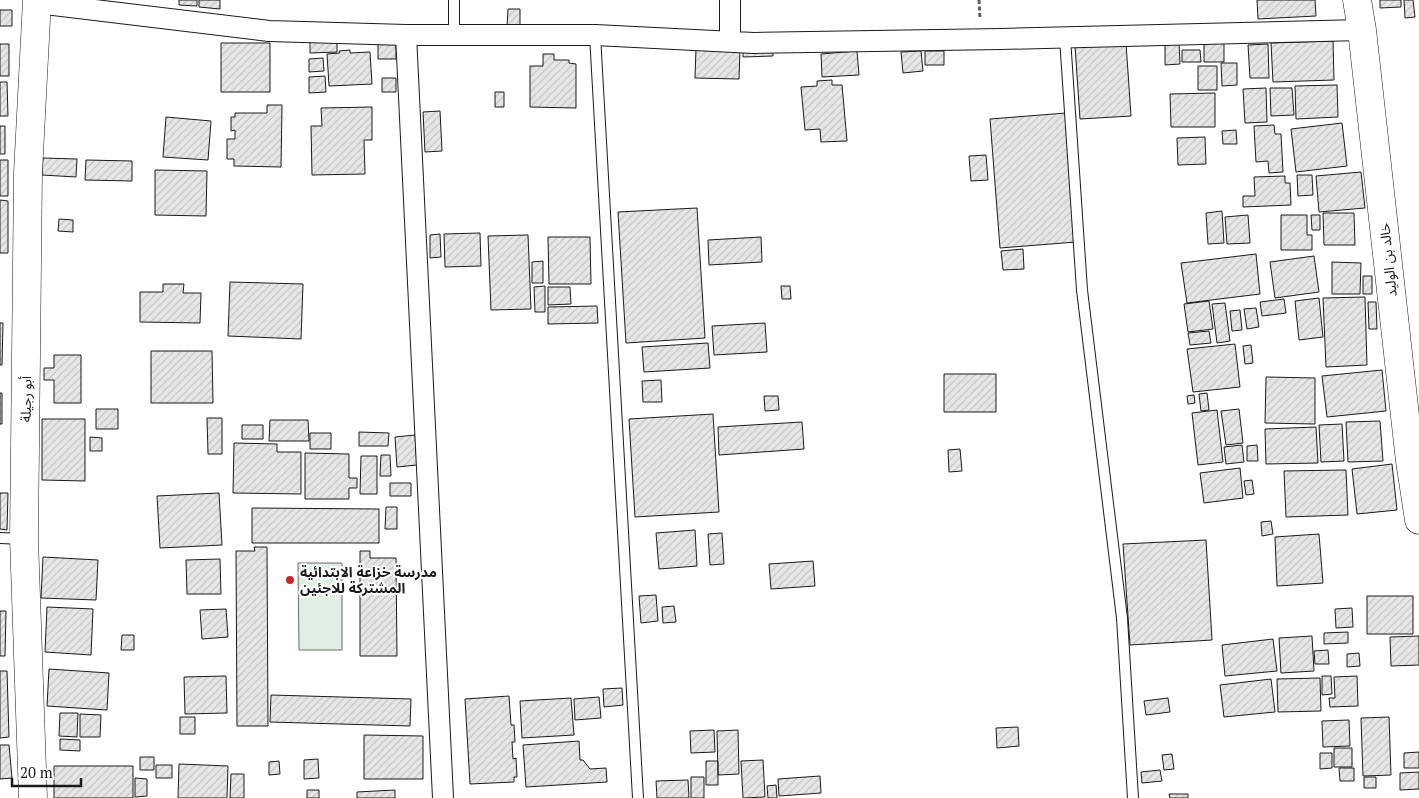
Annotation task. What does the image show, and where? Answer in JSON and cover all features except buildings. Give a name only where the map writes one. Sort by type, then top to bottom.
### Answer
[{"type":"street","points":[[730,0],[730,41]]},
{"type":"street","name":"خالد بن الوليد","points":[[1357,0],[1414,461],[1419,520]]},
{"type":"street","points":[[37,1],[269,31],[406,35],[595,35],[754,43],[1065,38],[1362,30]]},
{"type":"street","name":"أبو رجيلة","points":[[33,798],[12,538],[37,1]]},
{"type":"street","points":[[406,35],[443,798]]},
{"type":"lane","points":[[454,0],[454,34]]},
{"type":"lane","points":[[595,35],[638,798]]},
{"type":"lane","points":[[1065,38],[1082,290],[1122,618],[1133,798]]},
{"type":"green space","points":[[298,563],[342,563],[342,650],[299,650]]},
{"type":"place","name":"مدرسة خزاعة الابتدائية المشتركة للاجئين","points":[[290,580]]}]
